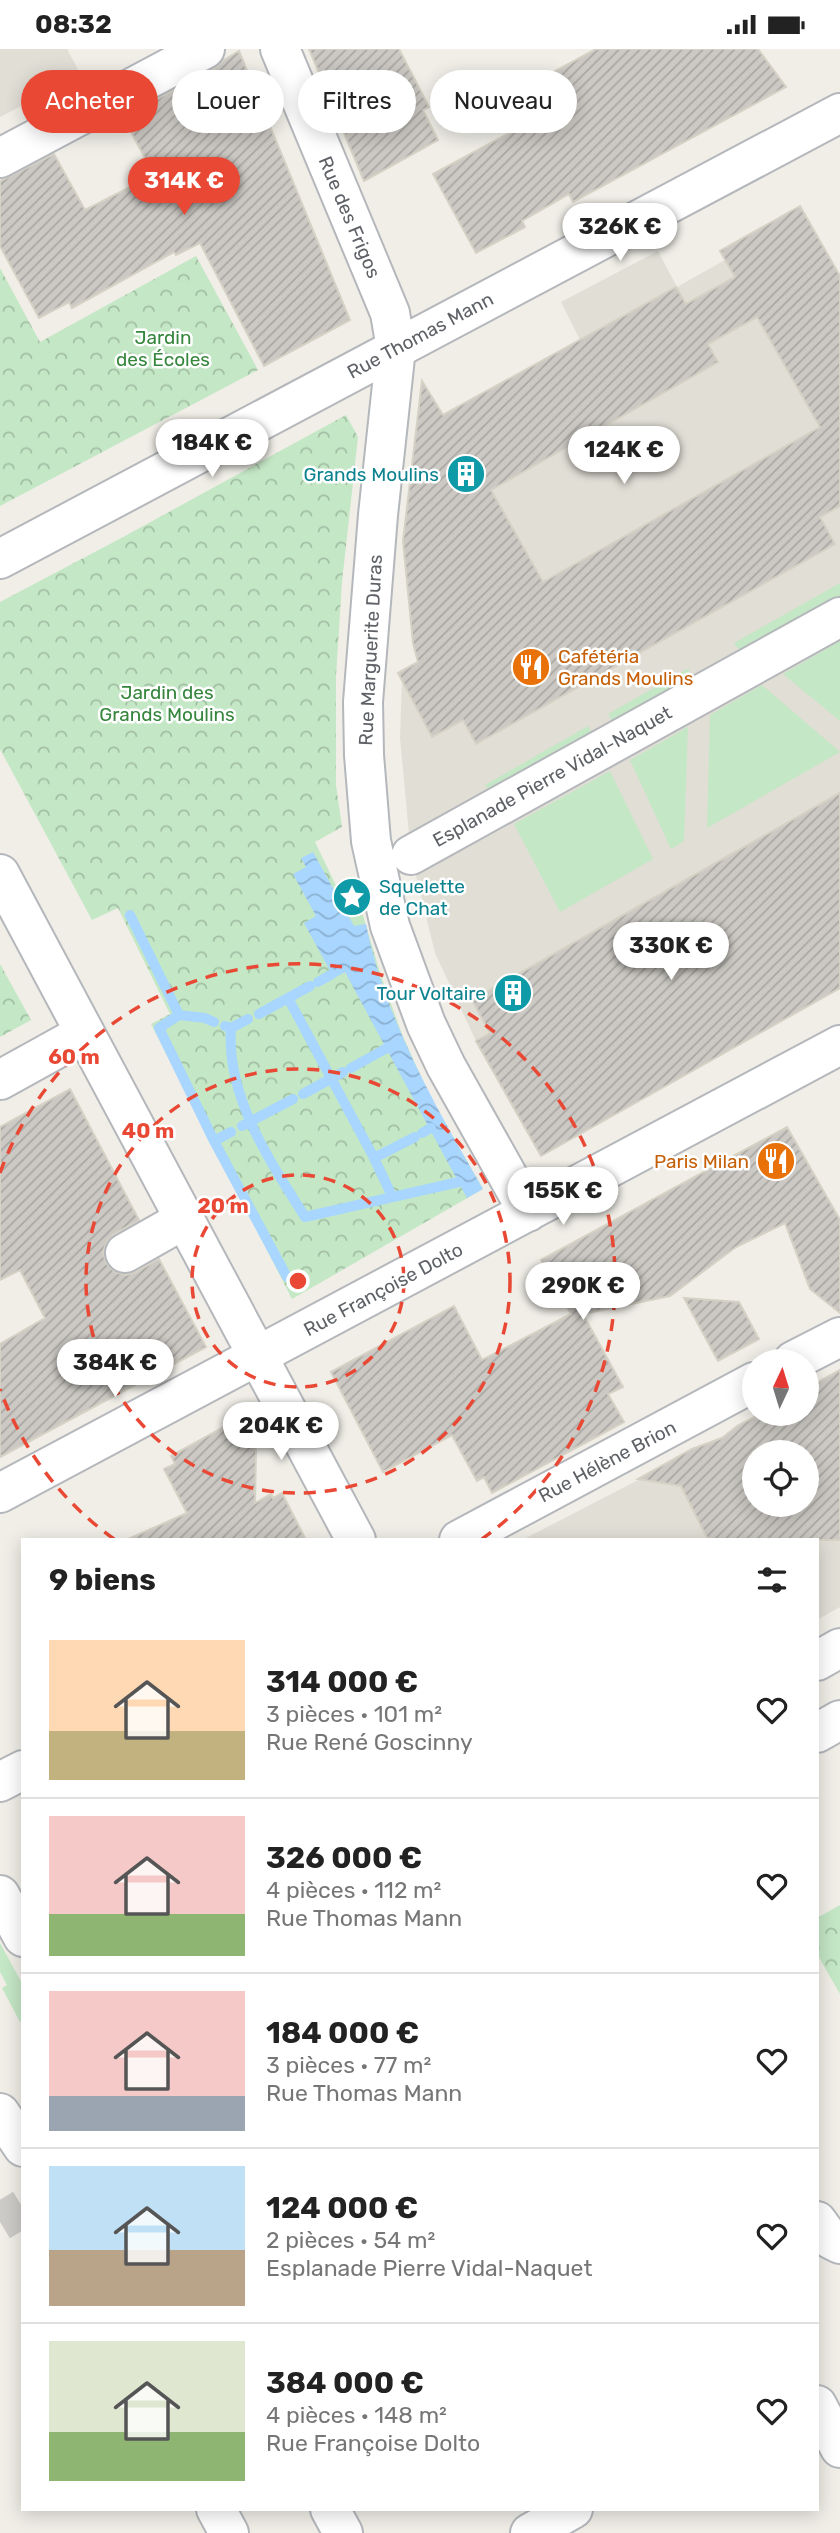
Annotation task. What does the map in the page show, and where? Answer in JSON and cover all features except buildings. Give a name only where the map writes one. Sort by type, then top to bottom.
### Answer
[{"type":"street","points":[[0,158],[205,49]]},
{"type":"street","name":"Rue des Frigos","points":[[280,49],[390,313],[396,348]]},
{"type":"street","name":"Rue Thomas Mann","points":[[0,559],[840,113]]},
{"type":"street","name":"Rue Marguerite Duras","points":[[396,348],[378,515],[363,702],[364,755],[372,841],[390,926],[426,1024],[446,1066],[528,1212]]},
{"type":"street","name":"Esplanade Pierre Vidal-Naquet","points":[[411,855],[840,617]]},
{"type":"street","points":[[0,874],[355,1538]]},
{"type":"street","points":[[0,1080],[85,1033]]},
{"type":"street","name":"Rue Françoise Dolto","points":[[0,1493],[839,1048]]},
{"type":"street","points":[[125,1253],[186,1219]]},
{"type":"street","points":[[816,1349],[840,1337]]},
{"type":"street","name":"Rue Hélène Brion","points":[[463,1538],[742,1388]]},
{"type":"street","points":[[819,1660],[840,1648]]},
{"type":"street","points":[[819,1732],[840,1720]]},
{"type":"street","points":[[0,1781],[21,1771]]},
{"type":"street","points":[[0,1895],[21,1933]]},
{"type":"street","points":[[21,2104],[0,2113],[21,2144]]},
{"type":"street","points":[[819,2409],[840,2448]]},
{"type":"street","points":[[217,2511],[229,2533]]},
{"type":"street","points":[[331,2511],[343,2533]]},
{"type":"street","points":[[530,2533],[569,2511]]},
{"type":"shaded area","points":[[0,49],[67,49],[78,70],[21,70],[21,106],[0,117]]},
{"type":"shaded area","points":[[800,206],[840,276],[840,988],[541,1156],[476,1041],[435,953],[411,855],[400,738],[402,680],[398,673],[418,662],[419,407],[433,399],[443,415],[580,340],[561,302],[658,251],[677,287],[725,260],[720,251]]},
{"type":"shaded area","points":[[840,1370],[840,1607],[819,1619],[819,1538],[526,1538],[734,1433],[737,1426],[742,1423],[742,1426],[819,1426],[819,1381]]},
{"type":"green space","name":"Jardin des Écoles","points":[[196,256],[258,370],[0,506],[0,268],[40,342]]},
{"type":"green space","name":"Jardin des Grands Moulins","points":[[346,415],[358,437],[342,582],[336,676],[336,785],[342,827],[315,842],[343,900],[357,895],[381,976],[402,1034],[430,1097],[483,1189],[292,1299],[151,1024],[170,1014],[118,908],[92,920],[0,749],[0,602]]},
{"type":"green space","points":[[840,583],[840,599],[742,654],[734,643]]},
{"type":"green space","points":[[840,641],[840,721],[783,674]]},
{"type":"green space","points":[[689,668],[688,685],[615,726],[608,714]]},
{"type":"green space","points":[[762,685],[840,752],[707,828],[710,715]]},
{"type":"green space","points":[[588,726],[595,737],[493,795],[485,785]]},
{"type":"green space","points":[[688,727],[684,841],[671,849],[630,760]]},
{"type":"green space","points":[[610,771],[653,859],[560,912],[514,824]]},
{"type":"green space","points":[[0,964],[31,1020],[0,1037]]},
{"type":"green space","points":[[840,1905],[840,1994],[819,1957],[819,1917]]},
{"type":"green space","points":[[0,1943],[21,1981],[20,2022],[2,1988],[7,1985],[0,1972]]},
{"type":"water","points":[[313,852],[354,926],[366,924],[386,994],[399,1028],[430,1094],[483,1189],[467,1198],[345,972],[334,978],[304,923],[316,916],[293,874],[306,867],[301,858]]},
{"type":"waterway","points":[[130,915],[179,1015],[205,1018],[214,1022]]},
{"type":"waterway","points":[[318,982],[332,974]]},
{"type":"waterway","points":[[259,1014],[310,986]]},
{"type":"waterway","points":[[288,998],[374,1158],[415,1137]]},
{"type":"waterway","points":[[179,1015],[159,1028],[214,1141],[287,1277]]},
{"type":"waterway","points":[[225,1026],[231,1028],[248,1019]]},
{"type":"waterway","points":[[231,1028],[231,1054],[243,1103],[265,1151],[305,1217],[459,1182]]},
{"type":"waterway","points":[[351,1068],[387,1048]]},
{"type":"waterway","points":[[303,1094],[343,1072]]},
{"type":"waterway","points":[[242,1126],[293,1099]]},
{"type":"waterway","points":[[422,1133],[431,1128]]},
{"type":"waterway","points":[[214,1141],[231,1132]]},
{"type":"waterway","points":[[374,1158],[392,1196]]},
{"type":"tunnel","points":[[0,2222],[21,2209]]},
{"type":"place","name":"Grands Moulins","points":[[466,474]]},
{"type":"place","name":"Cafétéria Grands Moulins","points":[[531,667]]},
{"type":"place","name":"Squelette de Chat","points":[[352,897]]},
{"type":"place","name":"Tour Voltaire","points":[[513,993]]},
{"type":"place","name":"Paris Milan","points":[[776,1161]]}]
